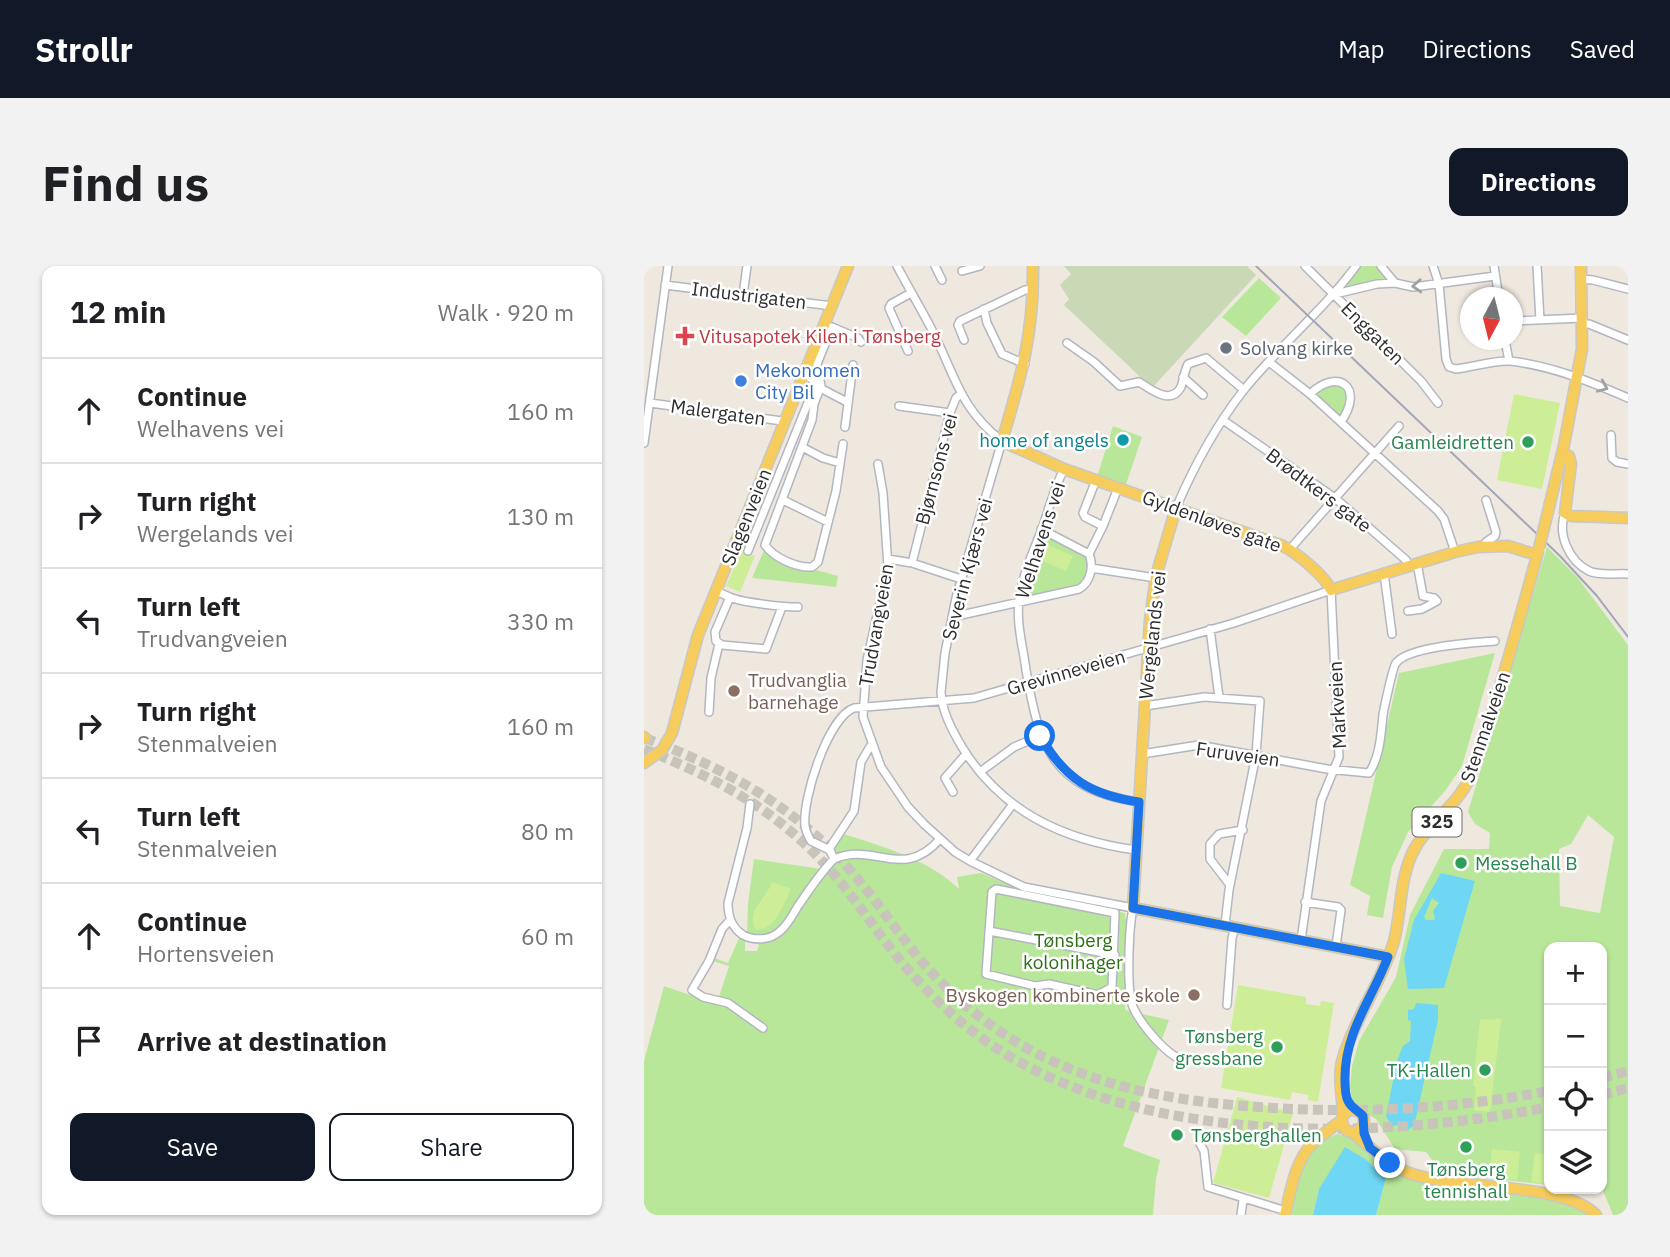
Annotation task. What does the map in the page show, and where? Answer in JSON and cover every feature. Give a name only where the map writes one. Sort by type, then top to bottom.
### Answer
[{"type":"main road","name":"Slagenveien","points":[[644,763],[662,750],[672,733],[693,651],[832,306],[841,295],[849,266]]},
{"type":"main road","name":"Severin Kjærs vei","points":[[1002,441],[1025,363],[1030,335],[1033,266]]},
{"type":"main road","name":"325","points":[[1538,552],[1563,453],[1577,377],[1583,321],[1581,266]]},
{"type":"main road","name":"Gyldenløves gate","points":[[1002,441],[1064,469],[1290,549],[1327,583],[1331,590]]},
{"type":"main road","points":[[1563,453],[1570,460],[1565,513],[1571,516],[1628,518]]},
{"type":"main road","name":"Wergelands vei","points":[[1133,908],[1148,648],[1156,578],[1176,508]]},
{"type":"main road","name":"Grevinneveien","points":[[1331,590],[1455,552],[1485,546],[1508,546],[1538,552]]},
{"type":"main road","name":"Stenmalveien","points":[[1346,1125],[1342,1067],[1354,1026],[1388,957],[1395,936],[1401,891],[1409,861],[1423,837],[1458,798],[1475,765],[1538,552]]},
{"type":"main road","name":"Trudvangveien","points":[[1133,908],[1388,957]]},
{"type":"main road","name":"Stenmalveien","points":[[1347,1048],[1346,1093],[1349,1102],[1363,1116],[1363,1126]]},
{"type":"main road","points":[[1346,1125],[1348,1111],[1355,1110]]},
{"type":"main road","points":[[1346,1125],[1358,1131],[1363,1126]]},
{"type":"main road","points":[[1286,1213],[1300,1165],[1309,1147],[1321,1136],[1346,1125]]},
{"type":"main road","points":[[1346,1125],[1370,1148],[1411,1174],[1454,1183],[1556,1195],[1574,1200],[1598,1212]]},
{"type":"main road","name":"325","points":[[1363,1126],[1370,1148]]},
{"type":"street","points":[[644,443],[668,266]]},
{"type":"street","points":[[743,295],[747,266]]},
{"type":"street","name":"Bjørnsons vei","points":[[897,266],[931,328],[961,394],[956,398],[950,413],[912,563]]},
{"type":"street","points":[[936,266],[942,280]]},
{"type":"street","points":[[962,271],[980,266]]},
{"type":"street","name":"Enggaten","points":[[1306,266],[1421,381],[1438,403]]},
{"type":"street","name":"Wergelands vei","points":[[1176,508],[1197,462],[1244,390],[1335,294],[1356,266]]},
{"type":"street","points":[[1381,266],[1395,283]]},
{"type":"street","points":[[1433,266],[1439,284],[1449,367],[1456,369],[1509,361],[1558,370],[1628,398]]},
{"type":"street","points":[[1494,266],[1497,287]]},
{"type":"street","points":[[1537,266],[1540,320]]},
{"type":"street","points":[[1335,294],[1364,286],[1395,283],[1413,287],[1495,276]]},
{"type":"street","points":[[1581,279],[1628,289]]},
{"type":"street","name":"Industrigaten","points":[[665,285],[832,306]]},
{"type":"street","points":[[964,340],[958,323],[1025,290],[1033,289]]},
{"type":"street","points":[[908,352],[889,308],[891,304],[911,293]]},
{"type":"street","points":[[984,309],[987,323],[1002,354],[1025,363]]},
{"type":"street","points":[[1523,321],[1583,321],[1628,340]]},
{"type":"street","name":"Slagenveien","points":[[843,444],[818,562],[813,567],[793,564],[765,545],[812,420],[814,397],[820,388],[817,365],[832,327],[859,338],[861,342]]},
{"type":"street","points":[[1067,343],[1094,362],[1120,386],[1139,382],[1157,394],[1170,395],[1180,389],[1188,364],[1206,358],[1244,390]]},
{"type":"street","points":[[1507,350],[1509,361]]},
{"type":"street","points":[[1269,362],[1310,394],[1443,516],[1455,552]]},
{"type":"street","points":[[845,427],[853,365]]},
{"type":"street","points":[[748,551],[814,397],[814,381],[804,374]]},
{"type":"street","points":[[1183,377],[1203,395]]},
{"type":"street","points":[[1310,394],[1329,382],[1339,382],[1346,387],[1352,401],[1341,422]]},
{"type":"street","points":[[820,388],[847,402]]},
{"type":"street","name":"Gyldenløves gate","points":[[961,394],[973,415],[1002,441]]},
{"type":"street","name":"Malergaten","points":[[650,403],[786,420]]},
{"type":"street","points":[[899,406],[950,413]]},
{"type":"street","name":"Brødtkers gate","points":[[1223,420],[1335,498],[1413,564]]},
{"type":"street","points":[[1290,549],[1399,426]]},
{"type":"street","points":[[1611,435],[1612,458],[1628,464]]},
{"type":"street","name":"Severin Kjærs vei","points":[[1002,441],[952,617],[945,653],[942,702],[949,723],[966,754],[980,772],[1013,804],[1034,819],[1073,837],[1136,850]]},
{"type":"street","points":[[802,447],[840,463]]},
{"type":"street","name":"Trudvangveien","points":[[878,464],[888,559],[867,660],[863,707],[865,728],[881,767],[908,807],[940,839],[970,861],[1024,887],[1133,908]]},
{"type":"street","name":"Welhavens vei","points":[[1064,469],[1041,529],[1019,601],[1019,621],[1040,736],[1054,758],[1077,781],[1094,792],[1139,802]]},
{"type":"street","points":[[1096,480],[1083,513],[1085,517],[1103,526]]},
{"type":"street","name":"Gyldenløves gate","points":[[1089,554],[1118,488]]},
{"type":"street","points":[[754,498],[779,509]]},
{"type":"street","name":"Slagenveien","points":[[783,500],[828,522]]},
{"type":"street","points":[[1485,546],[1496,534],[1486,500]]},
{"type":"street","points":[[1565,513],[1565,546],[1579,562],[1590,572],[1628,574]]},
{"type":"street","points":[[952,617],[1082,587],[1089,579],[1092,563],[1089,554],[1041,529]]},
{"type":"street","points":[[888,559],[912,563],[961,579]]},
{"type":"street","points":[[1408,611],[1430,606],[1437,601],[1423,596],[1413,564]]},
{"type":"street","points":[[1091,568],[1156,578]]},
{"type":"street","points":[[1384,573],[1392,634]]},
{"type":"street","name":"Grevinneveien","points":[[863,707],[974,698],[1148,648],[1331,590]]},
{"type":"street","name":"Markveien","points":[[1301,940],[1321,801],[1335,769],[1339,749],[1331,590]]},
{"type":"street","points":[[716,591],[730,597],[782,607],[798,607]]},
{"type":"street","points":[[730,597],[715,632],[714,638],[719,644],[766,649],[782,607]]},
{"type":"street","points":[[1210,629],[1219,697]]},
{"type":"street","name":"Furuveien","points":[[1142,754],[1199,745],[1366,773],[1371,771],[1382,731],[1393,670],[1401,658],[1447,644],[1496,641]]},
{"type":"street","points":[[709,712],[711,678],[719,644]]},
{"type":"street","points":[[1145,706],[1189,698],[1219,697],[1255,699],[1261,704],[1256,755],[1230,885],[1232,938],[1227,1005]]},
{"type":"street","points":[[834,859],[830,850],[817,845],[808,835],[805,827],[806,810],[816,767],[831,736],[846,711],[863,707]]},
{"type":"street","points":[[980,772],[1008,751],[1040,736]]},
{"type":"street","points":[[834,859],[829,849],[854,811],[861,762],[871,746]]},
{"type":"street","points":[[953,792],[945,778],[966,754]]},
{"type":"street","points":[[750,804],[747,828],[728,903],[730,920],[737,930],[752,938],[761,939],[779,932],[834,859],[852,854],[908,860],[925,853],[940,839]]},
{"type":"street","points":[[970,861],[1013,804]]},
{"type":"street","points":[[1230,885],[1210,859],[1210,845],[1219,834],[1242,830]]},
{"type":"street","points":[[996,889],[1115,913],[1114,984],[1101,995],[1049,984],[1035,986],[986,974],[989,931],[992,892],[996,889]]},
{"type":"street","points":[[1306,902],[1341,910],[1336,946]]},
{"type":"street","points":[[1133,908],[1130,993],[1133,1008],[1163,1048],[1176,1057]]},
{"type":"street","points":[[730,920],[722,929],[709,961],[692,990],[703,998],[728,1003],[763,1028]]},
{"type":"street","points":[[989,931],[1115,955]]},
{"type":"street","points":[[1199,1142],[1204,1151],[1208,1187],[1286,1213]]},
{"type":"street","points":[[1241,1215],[1243,1199]]},
{"type":"green space","points":[[1064,266],[1247,266],[1256,275],[1152,388],[1064,305],[1069,299],[1060,285],[1071,274]]},
{"type":"green space","points":[[1359,266],[1378,266],[1387,280],[1348,287],[1347,282]]},
{"type":"green space","points":[[1259,278],[1281,298],[1246,336],[1222,317]]},
{"type":"green space","points":[[1324,385],[1341,385],[1350,396],[1341,416],[1316,395],[1315,391]]},
{"type":"green space","name":"Gamleidretten","points":[[1514,394],[1560,403],[1542,489],[1497,480]]},
{"type":"green space","points":[[1113,426],[1142,437],[1124,490],[1096,480]]},
{"type":"green space","points":[[1044,534],[1084,553],[1090,562],[1086,579],[1081,585],[1027,597],[1023,594],[1025,583]]},
{"type":"green space","points":[[1048,545],[1073,556],[1066,571],[1041,560]]},
{"type":"green space","points":[[1547,547],[1577,577],[1628,645],[1628,1215],[1613,1215],[1604,1194],[1607,1194],[1607,942],[1544,942],[1544,1184],[1442,1173],[1426,1152],[1395,1149],[1376,1119],[1361,1111],[1352,1102],[1352,1066],[1359,1041],[1396,977],[1410,915],[1444,849],[1489,849],[1490,833],[1475,824],[1468,812]],"holes":[[[1588,815],[1614,837],[1600,913],[1560,906],[1559,849],[1571,844]]]},
{"type":"green space","points":[[742,550],[755,556],[740,592],[726,586]]},
{"type":"green space","points":[[764,550],[838,576],[836,587],[752,578]]},
{"type":"green space","points":[[1495,653],[1462,766],[1445,791],[1408,832],[1392,867],[1383,918],[1367,915],[1370,896],[1350,885],[1399,673]]},
{"type":"green space","name":"Tønsberg kolonihager","points":[[834,831],[917,860],[959,889],[957,877],[981,873],[1033,895],[1125,913],[1128,921],[1125,1010],[1169,1020],[1123,1146],[1160,1160],[1153,1215],[644,1215],[644,1061],[664,986],[728,1008],[733,1003],[718,1000],[729,966],[713,961],[714,958],[728,963],[739,938],[745,941],[745,951],[757,951],[759,945],[747,934],[754,859],[828,870]]},
{"type":"green space","points":[[772,882],[791,889],[770,925],[757,930],[753,924],[754,912]]},
{"type":"green space","name":"Tønsberg gressbane","points":[[1238,985],[1306,997],[1306,1004],[1320,1006],[1321,1001],[1334,1003],[1318,1102],[1308,1100],[1308,1095],[1292,1092],[1290,1100],[1221,1088]]},
{"type":"green space","name":"TK-Hallen","points":[[1496,1018],[1501,1021],[1490,1112],[1474,1110],[1476,1087],[1473,1086],[1480,1019]]},
{"type":"green space","name":"Tønsberg gressbane","points":[[1237,1097],[1293,1113],[1269,1198],[1213,1183]]},
{"type":"green space","points":[[1337,1134],[1351,1137],[1377,1161],[1400,1176],[1442,1187],[1570,1200],[1592,1215],[1376,1215],[1386,1178],[1319,1189],[1313,1215],[1290,1215],[1300,1171],[1317,1143]]},
{"type":"green space","points":[[1492,1149],[1520,1152],[1517,1180],[1489,1177]]},
{"type":"green space","points":[[1535,1153],[1544,1154],[1544,1183],[1531,1182]]},
{"type":"water","points":[[1441,873],[1475,881],[1444,988],[1408,989],[1404,959],[1414,920]],"holes":[[[1432,898],[1439,903],[1433,911],[1434,920],[1426,920],[1424,917]]]},
{"type":"water","points":[[1416,1003],[1438,1005],[1438,1020],[1414,1126],[1407,1130],[1401,1123],[1392,1127],[1386,1116],[1397,1061],[1403,1046],[1410,1041],[1411,1021],[1408,1020],[1408,1010],[1414,1009]]},
{"type":"water","points":[[1345,1147],[1365,1159],[1386,1178],[1376,1215],[1313,1215],[1319,1189]]},
{"type":"tunnel","points":[[645,738],[730,776],[782,808],[806,827],[851,871],[922,962],[963,1003],[993,1027],[1060,1065],[1100,1080],[1167,1096],[1296,1109],[1369,1110],[1441,1106],[1544,1092]]},
{"type":"tunnel","points":[[644,749],[722,785],[791,831],[832,872],[909,971],[954,1016],[1016,1060],[1075,1088],[1139,1108],[1207,1121],[1277,1127],[1348,1129],[1418,1125],[1544,1108]]},
{"type":"tunnel","points":[[1607,1077],[1628,1071]]},
{"type":"tunnel","points":[[1607,1094],[1628,1088]]},
{"type":"railway","points":[[1256,266],[1560,556],[1597,596],[1628,637]]},
{"type":"place","name":"Vitusapotek Kilen i Tønsberg","points":[[685,336]]},
{"type":"place","name":"Solvang kirke","points":[[1226,348]]},
{"type":"place","name":"Mekonomen City Bil","points":[[741,381]]},
{"type":"place","name":"home of angels","points":[[1123,440]]},
{"type":"place","name":"Gamleidretten","points":[[1528,442]]},
{"type":"place","name":"Trudvanglia barnehage","points":[[734,691]]},
{"type":"place","name":"Messehall B","points":[[1461,863]]},
{"type":"place","name":"Byskogen kombinerte skole","points":[[1194,995]]},
{"type":"place","name":"Tønsberg gressbane","points":[[1277,1047]]},
{"type":"place","name":"TK-Hallen","points":[[1485,1070]]},
{"type":"place","name":"Tønsberghallen","points":[[1177,1135]]},
{"type":"place","name":"Tønsberg tennishall","points":[[1466,1147]]},
{"type":"route","points":[[1040,736],[1054,758],[1077,781],[1094,792],[1139,802],[1133,908],[1388,957],[1379,981],[1352,1032],[1347,1048],[1345,1086],[1351,1107],[1363,1116],[1364,1133],[1370,1148],[1390,1163]]}]
